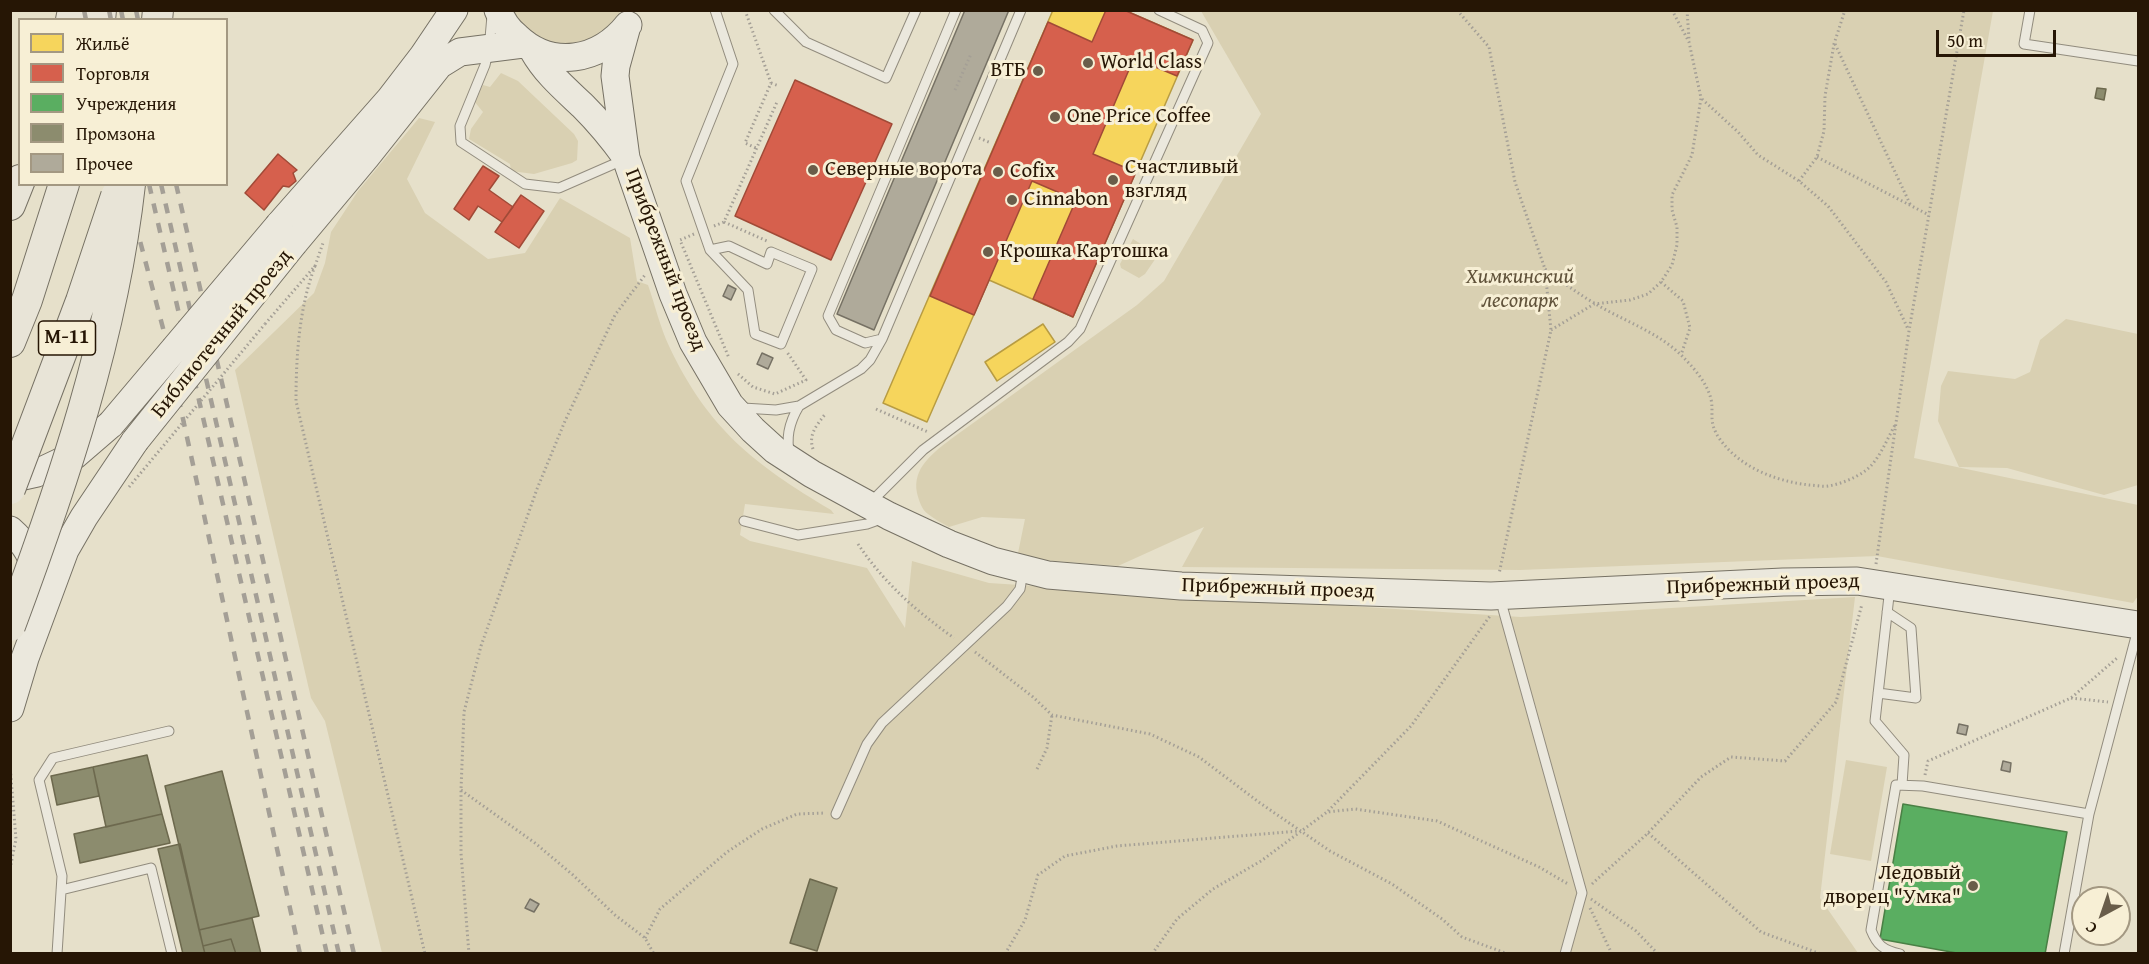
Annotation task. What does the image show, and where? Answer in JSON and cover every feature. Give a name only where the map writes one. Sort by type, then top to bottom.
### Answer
[{"type":"main road","points":[[10,205],[18,185]]},
{"type":"main road","name":"М-11","points":[[10,342],[27,300],[63,186]]},
{"type":"main road","name":"М-11","points":[[10,489],[81,300],[119,186]]},
{"type":"main road","points":[[10,626],[46,530],[96,368],[124,238],[130,186]]},
{"type":"street","name":"Библиотечный проезд","points":[[10,708],[25,658],[65,550],[84,517],[135,441],[287,234],[423,56],[454,10]]},
{"type":"street","name":"Прибрежный проезд","points":[[498,10],[510,31],[528,47],[543,68],[611,136],[626,158]]},
{"type":"street","name":"Прибрежный проезд","points":[[634,16],[616,66],[615,76],[626,158],[684,321],[705,365],[730,405],[753,430],[793,462],[879,510],[949,544],[1024,570],[1103,581],[1181,586],[1491,596],[1883,577],[2138,631]]},
{"type":"street","points":[[528,47],[562,58],[592,53],[618,38],[634,16]]},
{"type":"street","name":"Библиотечный проезд","points":[[10,479],[37,473],[75,455],[111,424],[287,234],[366,157],[439,65],[460,52],[528,47]]},
{"type":"street","points":[[10,530],[24,542],[33,558],[37,579],[25,658]]},
{"type":"lane","points":[[493,10],[489,49],[478,84],[460,126],[461,142],[525,184],[559,188],[626,158]]},
{"type":"lane","points":[[710,250],[729,246],[767,264],[771,252],[812,269],[781,344],[755,334],[748,290],[710,250],[686,181],[733,64],[715,10]]},
{"type":"lane","points":[[774,10],[806,42],[886,78],[916,10]]},
{"type":"lane","points":[[882,339],[865,343],[836,330],[828,316],[956,10]]},
{"type":"lane","points":[[730,405],[752,410],[776,410],[800,406],[861,369],[870,360],[882,339],[1021,10]]},
{"type":"lane","points":[[744,521],[798,535],[867,524],[918,455],[1068,342],[1076,333],[1208,43],[1206,34],[1202,30],[1159,10]]},
{"type":"lane","points":[[2030,10],[2024,44],[2139,61]]},
{"type":"lane","points":[[793,462],[789,450],[789,428],[800,406]]},
{"type":"lane","points":[[836,814],[867,744],[882,723],[1006,606],[1020,589],[1024,570]]},
{"type":"lane","points":[[1883,577],[1887,612],[1875,721],[1904,755],[1902,785]]},
{"type":"lane","points":[[1498,609],[1582,893],[1565,954]]},
{"type":"lane","points":[[1878,693],[1916,698],[1911,628],[1887,612]]},
{"type":"lane","points":[[2064,954],[2090,814],[2138,631]]},
{"type":"lane","points":[[57,954],[62,876],[39,780],[53,758],[169,731]]},
{"type":"lane","points":[[1900,954],[1886,951],[1876,943],[1871,930],[1896,784],[1923,786],[2090,814]]},
{"type":"lane","points":[[61,890],[151,868],[172,954]]},
{"type":"path","points":[[745,10],[771,83],[745,142],[756,148]]},
{"type":"path","points":[[1457,10],[1489,47],[1515,182],[1545,269],[1551,330],[1498,575]]},
{"type":"path","points":[[1672,10],[1689,42]]},
{"type":"path","points":[[1551,330],[1594,304],[1630,300],[1647,294],[1661,282],[1672,265],[1677,245],[1672,195],[1692,154],[1701,98],[1689,42],[1687,10]]},
{"type":"path","points":[[1799,181],[1816,158],[1824,131],[1825,96],[1834,44],[1845,10]]},
{"type":"path","points":[[1883,577],[1896,423],[1909,331],[1964,10]]},
{"type":"path","points":[[1834,44],[1911,206]]},
{"type":"path","points":[[955,90],[971,54]]},
{"type":"path","points":[[771,83],[779,86]]},
{"type":"path","points":[[1701,98],[1738,132],[1758,155],[1799,181],[1828,206],[1886,282],[1909,331]]},
{"type":"path","points":[[771,242],[724,222],[777,102]]},
{"type":"path","points":[[1816,158],[1929,214]]},
{"type":"path","points":[[326,236],[306,288],[296,374],[296,401],[425,954]]},
{"type":"path","points":[[680,240],[730,360]]},
{"type":"path","points":[[129,487],[315,266]]},
{"type":"path","points":[[469,954],[461,853],[464,712],[481,646],[537,489],[565,421],[615,315],[649,268]]},
{"type":"path","points":[[1545,269],[1594,304],[1654,335],[1682,355],[1700,376],[1711,399],[1711,419],[1718,436],[1731,453],[1750,467],[1802,484],[1826,486],[1845,482],[1867,470],[1896,423]]},
{"type":"path","points":[[1661,282],[1683,301],[1690,328],[1682,355]]},
{"type":"path","points":[[734,370],[753,387],[775,394],[806,380],[781,344]]},
{"type":"path","points":[[876,409],[940,437]]},
{"type":"path","points":[[858,544],[874,568],[904,601],[994,666],[1052,715],[1150,734],[1200,757],[1301,831],[1330,850],[1392,884],[1442,919],[1462,937],[1508,954]]},
{"type":"path","points":[[1582,893],[1648,833],[1701,777],[1731,757],[1785,760],[1836,702],[1862,604]]},
{"type":"path","points":[[1152,954],[1177,918],[1213,889],[1261,861],[1327,812],[1411,726],[1498,609]]},
{"type":"path","points":[[1923,786],[1928,761],[2071,698],[2138,631]]},
{"type":"path","points":[[2071,698],[2118,704]]},
{"type":"path","points":[[1038,769],[1047,748],[1052,715]]},
{"type":"path","points":[[10,765],[16,839],[10,869]]},
{"type":"path","points":[[461,790],[535,843],[573,875],[615,915],[645,938],[654,954]]},
{"type":"path","points":[[1327,812],[1355,808],[1437,821],[1539,867],[1582,893],[1636,931],[1658,954]]},
{"type":"path","points":[[645,938],[660,909],[727,852],[762,829],[796,814],[836,814]]},
{"type":"path","points":[[1005,954],[1025,920],[1038,875],[1065,856],[1117,846],[1301,831]]},
{"type":"path","points":[[1648,833],[1761,932],[1821,954]]},
{"type":"path","points":[[1582,893],[1612,954]]},
{"type":"green space","points":[[514,11],[621,11],[610,25],[597,35],[567,44],[552,42],[537,36],[524,26]]},
{"type":"green space","name":"Химкинский лесопарк","points":[[1201,11],[1993,11],[1914,458],[2138,505],[2138,596],[2133,603],[1877,556],[1520,570],[1182,567],[1204,527],[1118,566],[1017,558],[1025,519],[982,517],[949,527],[935,519],[924,510],[917,493],[918,476],[925,462],[951,439],[1137,305],[1164,281],[1261,114]]},
{"type":"green space","points":[[501,73],[518,81],[574,134],[578,141],[577,160],[534,174],[511,171],[510,164],[469,139],[471,129],[483,112],[474,101],[483,85],[490,87]]},
{"type":"green space","points":[[419,118],[435,122],[407,179],[425,213],[488,259],[525,253],[560,198],[630,238],[637,281],[648,285],[669,346],[700,400],[717,422],[756,460],[834,514],[745,504],[740,535],[750,541],[867,568],[905,628],[912,561],[989,583],[1521,617],[1855,597],[1820,898],[1858,953],[382,953],[325,721],[311,698],[235,370],[314,293],[325,263],[331,232],[358,191]]},
{"type":"green space","points":[[1133,239],[1158,255],[1145,274],[1139,278],[1121,268],[1120,264]]},
{"type":"green space","points":[[2066,319],[2138,334],[2138,485],[2104,495],[2007,468],[1959,467],[1938,421],[1941,386],[1948,371],[2015,379],[2030,372],[2040,340]]},
{"type":"green space","points":[[1846,760],[1887,767],[1871,861],[1830,854]]},
{"type":"building: Жильё","points":[[1053,10],[1124,10],[1193,40],[1073,317],[989,280],[927,422],[883,403]]},
{"type":"building: Жильё","points":[[1043,324],[1055,342],[997,381],[985,362]]},
{"type":"building: Торговля","points":[[1106,10],[1124,10],[1193,40],[1177,76],[1134,58],[1093,154],[1136,172],[1073,317],[1033,299],[1076,200],[1032,181],[974,315],[930,296],[1048,22],[1092,42]]},
{"type":"building: Торговля","name":"Северные ворота","points":[[795,80],[892,124],[831,260],[735,216]]},
{"type":"building: Торговля","points":[[278,154],[297,170],[293,173],[296,181],[289,187],[283,186],[264,210],[245,193]]},
{"type":"building: Торговля","points":[[483,166],[499,176],[489,190],[513,207],[502,222],[478,206],[469,220],[454,209]]},
{"type":"building: Торговля","points":[[521,195],[544,211],[519,248],[495,232]]},
{"type":"building: Учреждения","name":"Ледовый дворец \"Умка\"","points":[[1903,804],[2067,832],[2045,954],[1962,954],[1880,939]]},
{"type":"building: Промзона","points":[[2097,88],[2106,89],[2104,100],[2095,98]]},
{"type":"building: Промзона","points":[[147,755],[162,814],[106,827],[93,767]]},
{"type":"building: Промзона","points":[[93,767],[99,796],[57,805],[51,776]]},
{"type":"building: Промзона","points":[[222,771],[259,916],[199,930],[165,786]]},
{"type":"building: Промзона","points":[[162,814],[170,843],[80,863],[74,834]]},
{"type":"building: Промзона","points":[[180,844],[205,954],[183,954],[158,849]]},
{"type":"building: Промзона","points":[[810,879],[837,888],[817,951],[790,943]]},
{"type":"building: Промзона","points":[[252,918],[261,954],[236,954],[231,939],[203,946],[199,930]]},
{"type":"building: Промзона","points":[[231,939],[236,954],[205,954],[203,946]]},
{"type":"building: Прочее","points":[[965,10],[1009,10],[874,330],[837,314]]},
{"type":"building: Прочее","points":[[728,285],[736,289],[731,300],[723,296]]},
{"type":"building: Прочее","points":[[762,353],[773,358],[768,369],[757,364]]},
{"type":"building: Прочее","points":[[1959,724],[1968,726],[1966,735],[1957,733]]},
{"type":"building: Прочее","points":[[2003,761],[2011,763],[2010,772],[2001,770]]},
{"type":"building: Прочее","points":[[530,899],[539,904],[534,912],[525,908]]},
{"type":"railway","points":[[84,10],[86,18]]},
{"type":"railway","points":[[109,10],[111,18]]},
{"type":"railway","points":[[121,10],[123,18]]},
{"type":"railway","points":[[136,10],[138,18]]},
{"type":"railway","points":[[126,186],[164,332],[300,954]]},
{"type":"railway","points":[[149,186],[327,954]]},
{"type":"railway","points":[[161,186],[339,954]]},
{"type":"railway","points":[[176,186],[354,954]]},
{"type":"place","name":"World Class","points":[[1088,63]]},
{"type":"place","name":"ВТБ","points":[[1038,71]]},
{"type":"place","name":"One Price Coffee","points":[[1055,117]]},
{"type":"place","name":"Северные ворота","points":[[813,170]]},
{"type":"place","name":"Cofix","points":[[998,172]]},
{"type":"place","name":"Счастливый взгляд","points":[[1113,180]]},
{"type":"place","name":"Cinnabon","points":[[1012,200]]},
{"type":"place","name":"Крошка Картошка","points":[[988,252]]},
{"type":"place","name":"Ледовый дворец \"Умка\"","points":[[1973,886]]}]
